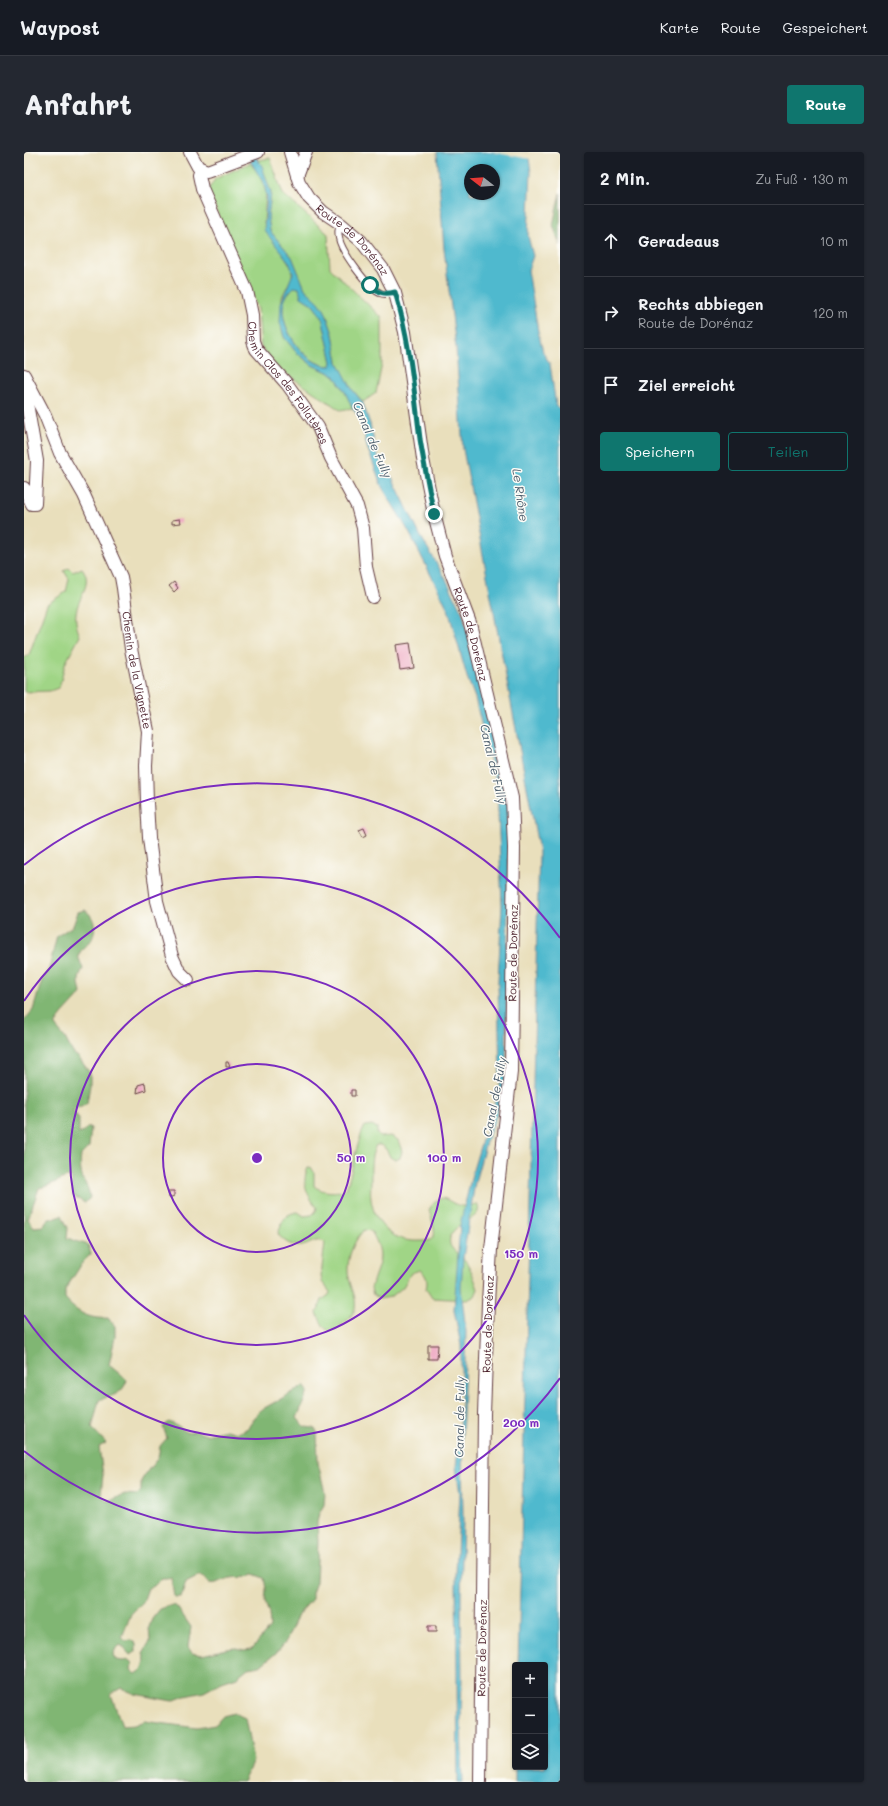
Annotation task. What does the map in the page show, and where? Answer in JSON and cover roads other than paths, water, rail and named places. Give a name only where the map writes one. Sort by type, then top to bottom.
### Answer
[{"type":"street","points":[[190,152],[194,161],[201,170],[212,171],[258,152]]},
{"type":"street","name":"Route de Dorénaz","points":[[290,152],[297,176],[304,190],[316,206],[341,224],[361,241],[374,255],[395,292],[405,332],[423,460],[434,514],[445,556],[466,609],[472,630],[510,787],[514,825],[511,1072],[492,1249],[486,1339],[480,1782]]},
{"type":"street","points":[[297,176],[306,152]]},
{"type":"street","name":"Chemin Clos des Follatères","points":[[201,170],[199,176],[202,189],[247,291],[252,315],[253,341],[256,350],[287,384],[318,427],[331,458],[357,506],[363,528],[366,567],[373,597]]},
{"type":"street","name":"Chemin de la Vignette","points":[[24,375],[45,415],[60,453],[84,495],[117,568],[124,588],[131,649],[148,731],[146,766],[147,809],[157,901],[172,956],[179,971],[188,980]]},
{"type":"street","points":[[24,384],[37,461],[35,504],[32,504],[24,488]]},
{"type":"lane","points":[[341,224],[338,230],[339,240],[352,263],[370,285],[379,293],[388,294],[395,292]]},
{"type":"water","name":"Canal de Fully","points":[[245,152],[253,152],[262,166],[271,193],[268,218],[270,231],[292,257],[305,289],[319,302],[325,311],[333,334],[338,362],[352,389],[363,403],[377,454],[384,468],[392,477],[420,535],[447,581],[463,614],[509,808],[506,1070],[503,1094],[486,1142],[475,1182],[463,1258],[461,1288],[466,1332],[462,1441],[463,1519],[461,1596],[461,1723],[463,1782],[458,1782],[456,1574],[460,1494],[456,1467],[461,1415],[461,1345],[454,1310],[460,1225],[473,1170],[482,1140],[489,1125],[500,1082],[498,981],[502,905],[497,789],[475,698],[467,677],[448,609],[409,532],[382,487],[367,447],[361,421],[334,375],[312,365],[296,352],[284,337],[280,322],[281,303],[293,273],[289,262],[264,230],[267,198],[264,184]],"holes":[[[294,287],[299,288],[301,297],[312,304],[322,317],[332,362],[331,366],[321,365],[301,351],[287,329],[283,307],[286,297]]]},
{"type":"water","name":"Le Rhône","points":[[437,152],[528,152],[531,172],[528,236],[533,256],[528,270],[538,331],[543,352],[550,364],[556,406],[560,409],[560,1782],[515,1782],[515,1770],[548,1770],[548,1662],[518,1662],[539,851],[463,449],[456,348],[444,249]]}]
